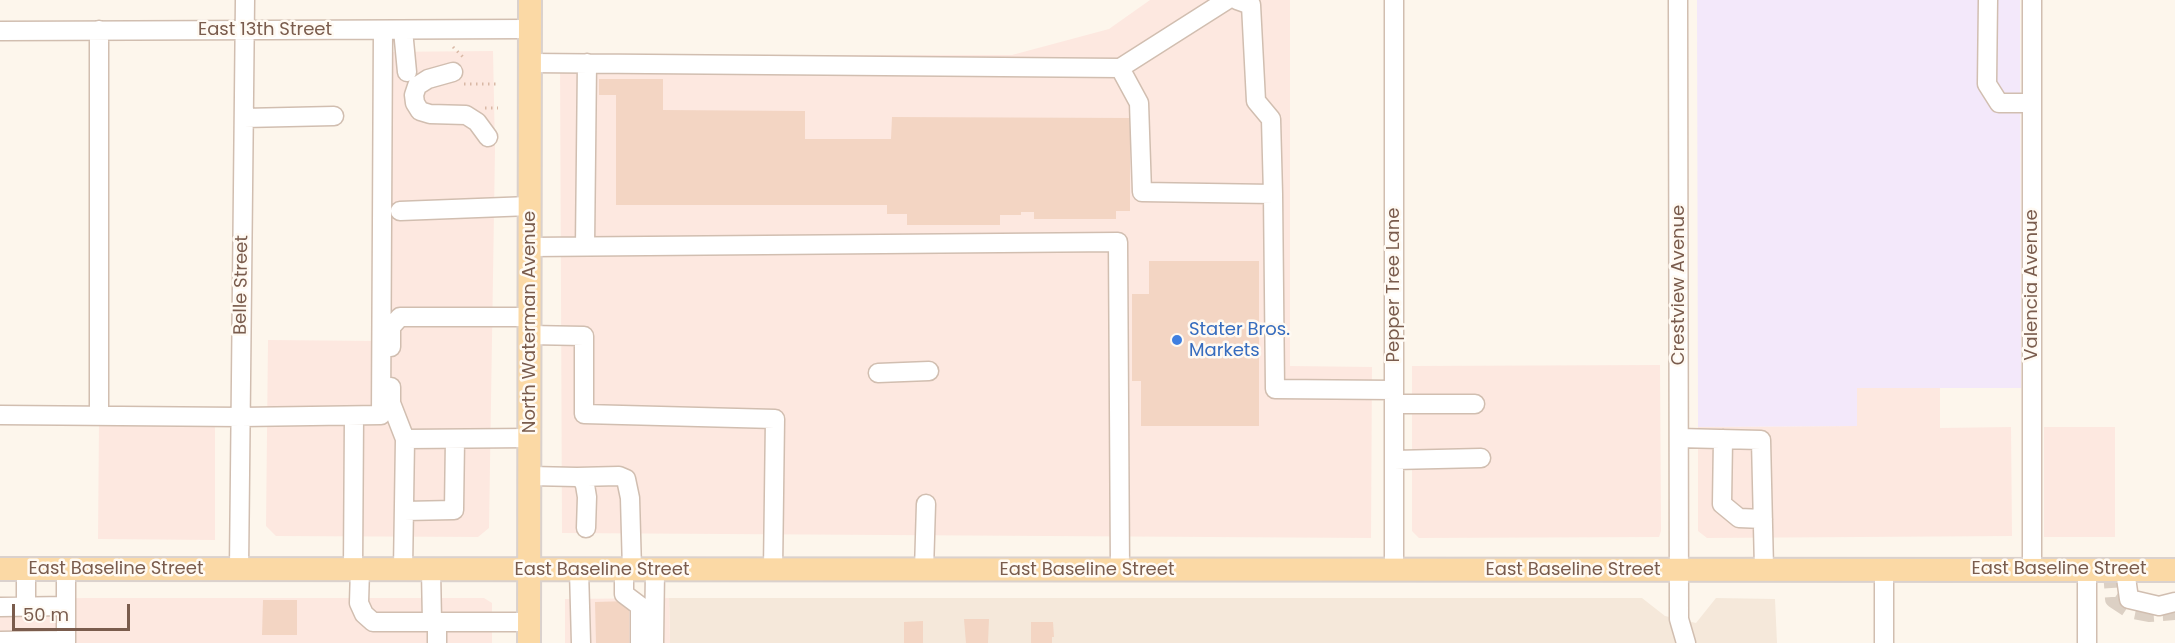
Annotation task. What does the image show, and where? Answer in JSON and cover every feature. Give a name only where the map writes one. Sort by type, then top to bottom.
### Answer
[{"type":"main road","name":"North Waterman Avenue","points":[[529,632],[530,0]]},
{"type":"main road","name":"East Baseline Street","points":[[0,569],[2175,570]]},
{"type":"street","name":"Belle Street","points":[[239,569],[245,0]]},
{"type":"street","points":[[530,63],[1120,68],[1227,0]]},
{"type":"street","points":[[1237,0],[1251,5],[1256,101],[1271,119],[1275,389],[1475,404]]},
{"type":"street","name":"Pepper Tree Lane","points":[[1394,0],[1394,570]]},
{"type":"street","name":"Crestview Avenue","points":[[1678,0],[1679,619],[1686,643]]},
{"type":"street","points":[[1988,0],[1987,84],[1999,103],[2032,103]]},
{"type":"street","name":"Valencia Avenue","points":[[2032,0],[2032,570]]},
{"type":"street","name":"East 13th Street","points":[[0,30],[530,29]]},
{"type":"street","points":[[99,30],[99,416]]},
{"type":"street","points":[[0,415],[241,417],[381,415],[383,30]]},
{"type":"street","points":[[403,30],[406,72]]},
{"type":"street","points":[[585,246],[587,63]]},
{"type":"street","points":[[1120,68],[1139,103],[1142,192],[1273,194]]},
{"type":"street","points":[[453,72],[428,79],[417,86],[414,94],[415,104],[420,111],[430,114],[466,115],[477,122],[488,137]]},
{"type":"street","points":[[244,118],[334,116]]},
{"type":"street","points":[[400,211],[530,206]]},
{"type":"street","points":[[530,247],[1118,242],[1120,570]]},
{"type":"street","points":[[403,570],[405,439],[391,403],[391,327],[400,316],[529,326],[584,336],[584,414],[775,419],[772,570]]},
{"type":"street","points":[[878,373],[929,371]]},
{"type":"street","points":[[354,416],[357,569],[359,603],[364,614],[373,622],[434,622],[529,632]]},
{"type":"street","points":[[405,439],[531,438]]},
{"type":"street","points":[[1679,438],[1761,440],[1764,569]]},
{"type":"street","points":[[404,511],[454,510],[455,439]]},
{"type":"street","points":[[1723,439],[1722,504],[1739,518],[1763,519]]},
{"type":"street","points":[[1394,460],[1481,458]]},
{"type":"street","points":[[530,476],[619,476],[626,479],[637,569],[654,643]]},
{"type":"street","points":[[577,477],[585,485],[586,528]]},
{"type":"street","points":[[924,570],[926,504]]},
{"type":"street","points":[[26,569],[26,606]]},
{"type":"street","points":[[0,641],[66,642],[66,569]]},
{"type":"street","points":[[637,569],[624,594],[640,606],[640,643]]},
{"type":"street","points":[[1884,569],[1884,643]]},
{"type":"street","points":[[431,570],[437,643]]},
{"type":"street","points":[[579,570],[581,643]]},
{"type":"street","points":[[2087,570],[2087,643]]},
{"type":"street","points":[[2125,570],[2129,599],[2159,606],[2175,602]]},
{"type":"street","points":[[0,607],[66,606]]},
{"type":"shaded area","points":[[1150,0],[1290,0],[1290,366],[1372,367],[1371,538],[562,533],[560,55],[1012,55],[1109,29]]},
{"type":"shaded area","points":[[1697,0],[2020,0],[2021,388],[1857,388],[1857,426],[1698,427]]},
{"type":"shaded area","points":[[493,51],[495,150],[489,528],[478,537],[276,536],[266,526],[268,340],[378,341],[379,52]]},
{"type":"shaded area","points":[[1660,365],[1661,531],[1659,537],[1419,538],[1412,531],[1412,366]]},
{"type":"shaded area","points":[[1940,387],[1940,428],[2011,427],[2012,536],[1707,538],[1698,531],[1698,427],[1856,426],[1856,388]]},
{"type":"shaded area","points":[[99,423],[215,424],[215,540],[98,539]]},
{"type":"shaded area","points":[[2044,427],[2115,427],[2115,537],[2044,537]]},
{"type":"shaded area","points":[[484,598],[492,603],[492,643],[0,643],[0,599]]},
{"type":"shaded area","points":[[669,598],[1642,598],[1665,616],[1696,623],[1716,598],[1775,599],[1777,643],[670,643]]},
{"type":"shaded area","points":[[669,598],[670,643],[565,643],[565,599]]},
{"type":"building","points":[[599,79],[663,79],[663,110],[805,111],[805,139],[891,139],[892,117],[1130,118],[1130,211],[1116,211],[1116,219],[1034,219],[1034,212],[1021,212],[1021,215],[1000,215],[1000,225],[907,225],[907,214],[887,214],[887,205],[616,205],[616,95],[599,95]]},
{"type":"building","points":[[1149,261],[1259,261],[1259,426],[1141,426],[1141,381],[1132,381],[1132,294],[1149,294]]},
{"type":"building","points":[[263,600],[297,600],[297,635],[262,635]]},
{"type":"building","points":[[629,601],[629,643],[596,643],[595,602]]},
{"type":"building","points":[[964,619],[989,619],[988,643],[966,643]]},
{"type":"building","points":[[923,621],[923,643],[904,643],[904,622]]},
{"type":"building","points":[[1031,622],[1053,622],[1052,643],[1031,643]]},
{"type":"tunnel","points":[[2112,570],[2114,599],[2129,609],[2149,613],[2175,611]]},
{"type":"place","name":"Stater Bros. Markets","points":[[1177,340]]}]
